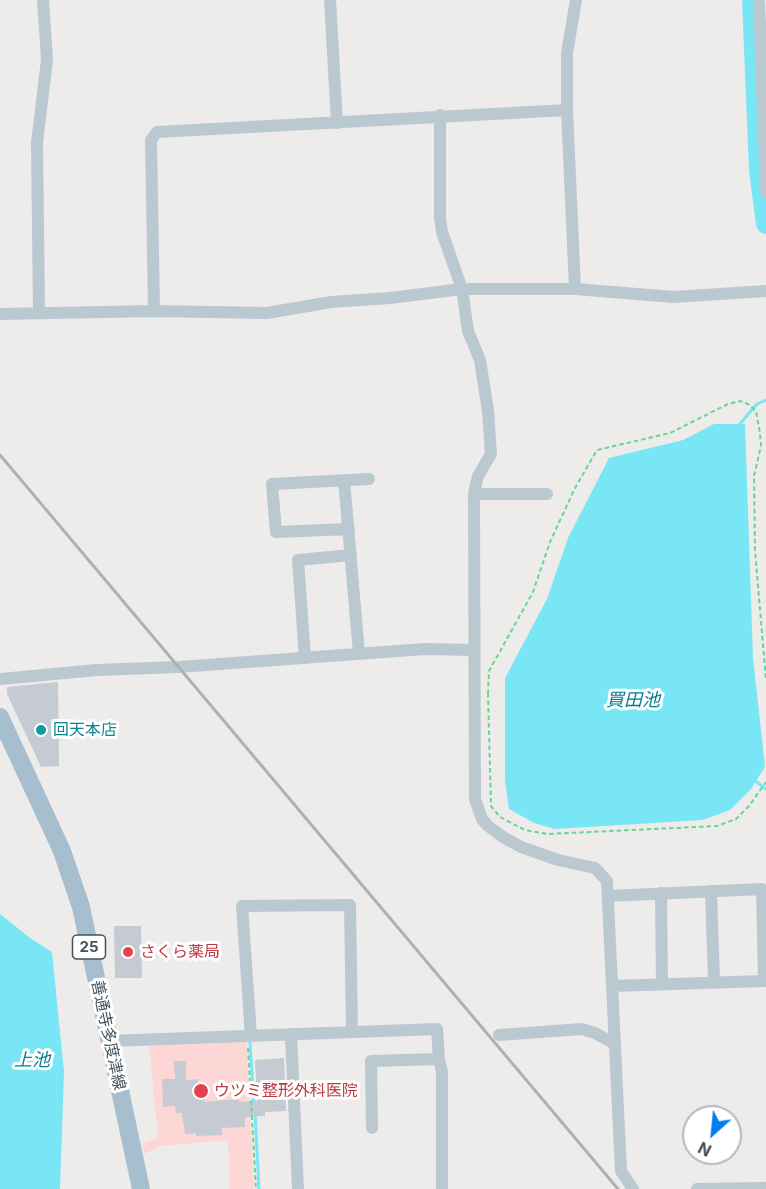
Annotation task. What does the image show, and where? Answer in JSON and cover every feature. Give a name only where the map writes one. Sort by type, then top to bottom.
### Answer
[{"type":"main road","name":"善通寺多度津線","points":[[0,717],[62,851],[81,907],[141,1189]]},
{"type":"street","points":[[39,313],[38,143],[47,60],[43,0]]},
{"type":"street","points":[[330,0],[337,123]]},
{"type":"street","points":[[575,289],[567,110],[567,53],[576,0]]},
{"type":"street","points":[[759,0],[766,192]]},
{"type":"street","points":[[154,311],[151,140],[157,132],[337,123],[440,115],[567,110]]},
{"type":"street","points":[[440,115],[442,232],[462,289],[468,331],[480,360],[488,411],[491,454],[478,476],[474,494],[475,800],[482,819],[495,832],[521,847],[558,860],[595,868],[607,881],[621,1171],[633,1189]]},
{"type":"street","points":[[0,314],[154,311],[267,313],[331,302],[390,298],[462,289],[575,289],[674,297],[766,291]]},
{"type":"street","points":[[348,529],[276,532],[272,484],[369,479]]},
{"type":"street","points":[[344,480],[359,654]]},
{"type":"street","points":[[474,494],[520,488],[547,494]]},
{"type":"street","points":[[305,658],[298,560],[351,555]]},
{"type":"street","points":[[0,679],[97,670],[179,667],[425,649],[474,650]]},
{"type":"street","points":[[608,896],[762,889],[764,981],[612,986]]},
{"type":"street","points":[[711,891],[714,982]]},
{"type":"street","points":[[661,893],[662,984]]},
{"type":"street","points":[[249,1036],[242,906],[350,905],[352,1032]]},
{"type":"street","points":[[110,1041],[436,1029],[442,1072],[442,1189]]},
{"type":"street","points":[[499,1035],[582,1029],[615,1044]]},
{"type":"street","points":[[291,1034],[298,1189]]},
{"type":"street","points":[[368,1120],[371,1061],[439,1059]]},
{"type":"street","points":[[696,1189],[766,1188]]},
{"type":"path","points":[[765,784],[736,819],[717,826],[547,834],[525,830],[500,817],[491,806],[489,671],[533,592],[549,542],[575,488],[597,450],[670,434],[728,404],[740,401],[750,405],[756,411],[761,446],[754,476],[755,550],[766,680]]},
{"type":"path","points":[[485,680],[488,694]]},
{"type":"path","points":[[249,1036],[256,1189]]},
{"type":"shaded area","name":"ウツミ整形外科医院","points":[[246,1040],[254,1189],[230,1189],[228,1140],[160,1146],[144,1154],[142,1143],[158,1138],[149,1043]]},
{"type":"water","name":"買田池","points":[[714,424],[745,424],[753,658],[765,767],[751,789],[730,810],[703,820],[555,829],[534,823],[509,809],[505,781],[505,678],[547,599],[568,538],[609,458],[683,440]]},
{"type":"water","name":"上池","points":[[0,914],[52,952],[64,1072],[60,1189],[0,1189]]},
{"type":"building","name":"回天本店","points":[[58,682],[59,766],[41,767],[7,694],[7,687]]},
{"type":"building","name":"さくら薬局","points":[[114,926],[141,926],[142,978],[115,978]]},
{"type":"building","points":[[284,1058],[286,1111],[265,1112],[265,1116],[245,1117],[245,1127],[222,1128],[222,1135],[196,1136],[196,1133],[185,1134],[182,1113],[176,1113],[175,1106],[163,1107],[162,1079],[175,1079],[174,1061],[186,1061],[186,1080],[198,1079],[198,1088],[204,1088],[205,1102],[238,1099],[239,1102],[257,1101],[255,1060]]},
{"type":"waterway","points":[[752,0],[759,170],[766,224]]},
{"type":"waterway","points":[[739,425],[757,404],[766,400]]},
{"type":"waterway","points":[[754,780],[766,789]]},
{"type":"waterway","points":[[250,1043],[254,1104]]},
{"type":"waterway","points":[[255,1113],[259,1189]]},
{"type":"railway","points":[[0,455],[618,1189]]},
{"type":"place","name":"回天本店","points":[[41,730]]},
{"type":"place","name":"さくら薬局","points":[[128,952]]},
{"type":"place","name":"ウツミ整形外科医院","points":[[201,1091]]}]
